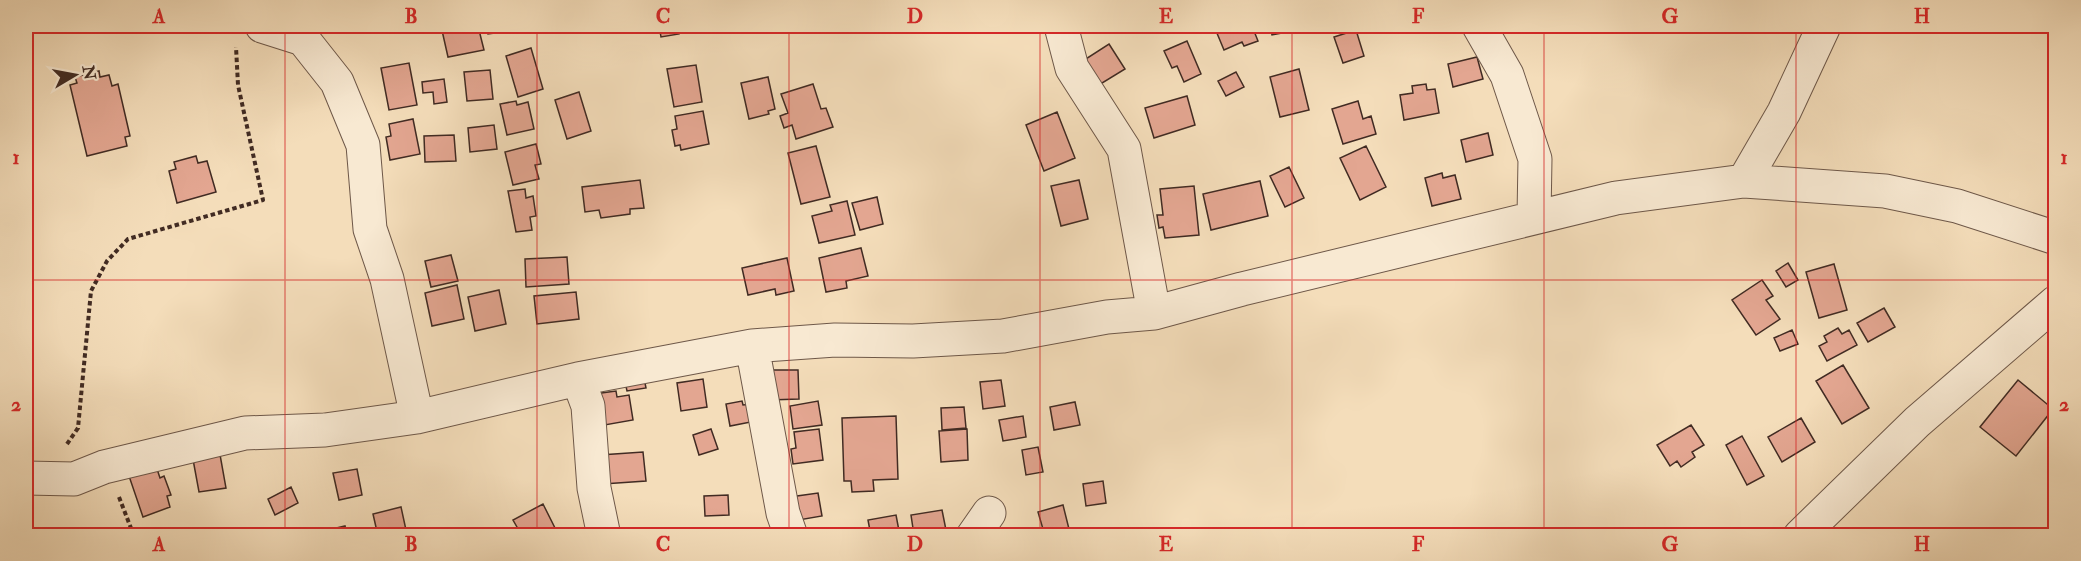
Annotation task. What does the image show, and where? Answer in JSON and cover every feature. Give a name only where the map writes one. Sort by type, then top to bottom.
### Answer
[{"type":"street","points":[[1061,26],[1072,68],[1124,149],[1154,313]]},
{"type":"street","points":[[1479,26],[1507,75],[1535,159],[1534,216]]},
{"type":"street","points":[[1744,182],[1785,112],[1824,26]]},
{"type":"street","points":[[249,31],[303,39],[337,82],[363,146],[370,229],[387,279],[417,417]]},
{"type":"street","points":[[36,478],[74,479],[104,467],[245,432],[325,430],[417,417],[578,379],[752,346],[835,340],[913,341],[1003,336],[1107,317],[1154,313],[1534,216],[1616,198],[1744,182],[1885,191],[1957,206],[2055,238]]},
{"type":"street","points":[[1800,536],[1917,422],[2055,302]]},
{"type":"street","points":[[752,346],[783,513],[792,536]]},
{"type":"street","points":[[578,379],[588,406],[594,488],[604,536]]},
{"type":"path","points":[[36,478],[78,428],[91,291],[107,261],[128,239],[263,200],[238,85],[249,31]]},
{"type":"path","points":[[104,467],[125,508],[134,536]]},
{"type":"building","points":[[372,26],[372,28],[340,27]]},
{"type":"building","points":[[441,26],[478,26],[484,50],[448,57]]},
{"type":"building","points":[[487,26],[517,26],[518,30],[488,34]]},
{"type":"building","points":[[659,26],[678,26],[679,34],[661,37]]},
{"type":"building","points":[[860,26],[884,26],[863,33]]},
{"type":"building","points":[[1214,26],[1252,26],[1258,41],[1244,46],[1242,42],[1224,50]]},
{"type":"building","points":[[1270,26],[1319,26],[1272,35]]},
{"type":"building","points":[[1356,30],[1364,56],[1343,63],[1334,37]]},
{"type":"building","points":[[1187,41],[1201,74],[1184,82],[1177,66],[1172,68],[1164,51]]},
{"type":"building","points":[[1109,44],[1125,69],[1094,88],[1078,64]]},
{"type":"building","points":[[531,48],[543,89],[518,97],[506,56]]},
{"type":"building","points":[[1477,57],[1483,79],[1453,87],[1448,64]]},
{"type":"building","points":[[409,63],[417,105],[389,110],[381,68]]},
{"type":"building","points":[[696,65],[702,102],[674,107],[667,69]]},
{"type":"building","points":[[1299,69],[1309,110],[1280,117],[1270,77]]},
{"type":"building","points":[[490,70],[493,99],[467,101],[464,72]]},
{"type":"building","points":[[99,71],[100,77],[109,75],[112,86],[118,84],[130,136],[125,137],[127,146],[87,156],[70,85],[77,83],[75,77]]},
{"type":"building","points":[[1236,72],[1244,87],[1226,96],[1218,81]]},
{"type":"building","points":[[768,77],[775,109],[768,111],[769,114],[749,119],[741,83]]},
{"type":"building","points":[[444,79],[447,102],[434,104],[433,92],[423,93],[422,82]]},
{"type":"building","points":[[813,84],[821,109],[826,108],[833,127],[796,139],[792,125],[784,128],[780,116],[788,113],[781,94]]},
{"type":"building","points":[[1426,84],[1427,90],[1435,89],[1439,113],[1404,120],[1400,95],[1413,93],[1412,86]]},
{"type":"building","points":[[579,92],[591,131],[567,139],[555,100]]},
{"type":"building","points":[[1187,96],[1195,125],[1154,138],[1145,108]]},
{"type":"building","points":[[516,101],[517,105],[528,102],[534,129],[507,135],[500,104]]},
{"type":"building","points":[[1358,101],[1363,119],[1371,116],[1376,134],[1343,144],[1332,109]]},
{"type":"building","points":[[703,111],[709,144],[681,150],[680,145],[675,146],[672,130],[677,129],[675,116]]},
{"type":"building","points":[[1057,112],[1075,158],[1044,171],[1026,125]]},
{"type":"building","points":[[413,119],[420,154],[390,160],[386,137],[391,136],[389,124]]},
{"type":"building","points":[[494,125],[497,149],[470,152],[468,128]]},
{"type":"building","points":[[1488,133],[1493,155],[1466,162],[1461,140]]},
{"type":"building","points":[[454,135],[456,161],[425,162],[424,136]]},
{"type":"building","points":[[536,144],[541,164],[535,165],[539,179],[513,185],[505,152]]},
{"type":"building","points":[[816,146],[830,197],[801,204],[788,153]]},
{"type":"building","points":[[1366,146],[1386,187],[1360,200],[1340,158]]},
{"type":"building","points":[[196,156],[198,163],[207,161],[216,192],[177,203],[169,171],[176,169],[174,162]]},
{"type":"building","points":[[1289,167],[1304,198],[1285,207],[1270,176]]},
{"type":"building","points":[[1442,173],[1443,178],[1455,175],[1461,199],[1432,206],[1425,178]]},
{"type":"building","points":[[640,180],[644,208],[630,209],[630,214],[601,218],[599,210],[585,212],[582,187]]},
{"type":"building","points":[[1079,180],[1088,219],[1061,226],[1051,186]]},
{"type":"building","points":[[1260,181],[1268,216],[1211,230],[1203,194]]},
{"type":"building","points":[[1194,186],[1199,235],[1165,238],[1163,227],[1159,228],[1157,215],[1163,215],[1160,189]]},
{"type":"building","points":[[525,189],[526,198],[533,196],[536,216],[530,217],[532,230],[516,232],[508,191]]},
{"type":"building","points":[[877,197],[883,224],[860,230],[852,203]]},
{"type":"building","points":[[847,201],[855,235],[819,243],[812,216],[832,211],[830,205]]},
{"type":"building","points":[[861,248],[868,276],[846,281],[847,288],[826,292],[819,258]]},
{"type":"building","points":[[451,255],[458,281],[431,287],[425,261]]},
{"type":"building","points":[[567,257],[569,284],[526,287],[525,259]]},
{"type":"building","points":[[787,258],[794,291],[776,295],[775,289],[748,295],[742,268]]},
{"type":"building","points":[[1788,263],[1798,280],[1786,287],[1776,271]]},
{"type":"building","points":[[1834,264],[1847,310],[1819,318],[1806,272]]},
{"type":"building","points":[[1762,280],[1773,296],[1766,300],[1780,319],[1756,335],[1732,300]]},
{"type":"building","points":[[457,285],[464,319],[432,326],[425,293]]},
{"type":"building","points":[[499,290],[506,324],[475,331],[468,297]]},
{"type":"building","points":[[576,292],[579,319],[537,324],[534,296]]},
{"type":"building","points":[[1884,308],[1895,327],[1868,342],[1857,323]]},
{"type":"building","points":[[1838,328],[1842,334],[1849,330],[1857,345],[1827,361],[1819,346],[1827,342],[1824,336]]},
{"type":"building","points":[[1792,330],[1798,344],[1780,351],[1774,338]]},
{"type":"building","points":[[1843,365],[1869,408],[1842,424],[1816,381]]},
{"type":"building","points":[[768,370],[798,370],[799,399],[769,400]]},
{"type":"building","points":[[643,373],[646,388],[627,391],[624,377]]},
{"type":"building","points":[[703,379],[707,407],[681,411],[677,383]]},
{"type":"building","points":[[1001,380],[1005,406],[983,409],[980,382]]},
{"type":"building","points":[[2018,380],[2053,409],[2016,456],[1980,427]]},
{"type":"building","points":[[616,391],[617,397],[629,395],[633,420],[599,426],[594,394]]},
{"type":"building","points":[[742,401],[743,405],[753,404],[756,421],[730,426],[726,404]]},
{"type":"building","points":[[818,401],[822,425],[793,429],[790,406]]},
{"type":"building","points":[[1075,402],[1080,425],[1054,430],[1050,407]]},
{"type":"building","points":[[964,407],[966,428],[942,430],[941,408]]},
{"type":"building","points":[[896,416],[898,479],[873,480],[874,491],[852,492],[851,481],[844,481],[842,418]]},
{"type":"building","points":[[1023,416],[1026,437],[1003,441],[999,420]]},
{"type":"building","points":[[1801,418],[1815,442],[1782,462],[1768,437]]},
{"type":"building","points":[[1691,425],[1704,445],[1692,452],[1695,457],[1681,467],[1677,461],[1670,466],[1657,445]]},
{"type":"building","points":[[711,429],[718,449],[699,455],[693,435]]},
{"type":"building","points":[[819,429],[823,460],[793,464],[791,449],[796,448],[794,432]]},
{"type":"building","points":[[967,429],[968,460],[941,462],[939,431]]},
{"type":"building","points":[[1742,436],[1764,476],[1747,485],[1726,445]]},
{"type":"building","points":[[1038,447],[1043,472],[1026,475],[1022,450]]},
{"type":"building","points":[[219,449],[226,488],[199,492],[192,454]]},
{"type":"building","points":[[643,452],[646,481],[603,484],[600,455]]},
{"type":"building","points":[[156,466],[160,478],[164,476],[171,495],[167,496],[170,507],[143,517],[129,476]]},
{"type":"building","points":[[357,469],[362,495],[339,500],[333,473]]},
{"type":"building","points":[[1103,481],[1106,503],[1086,506],[1083,484]]},
{"type":"building","points":[[291,487],[298,503],[275,515],[268,499]]},
{"type":"building","points":[[818,493],[822,516],[793,521],[790,497]]},
{"type":"building","points":[[728,495],[729,515],[705,516],[704,496]]},
{"type":"building","points":[[543,504],[559,536],[519,536],[521,534],[513,520]]},
{"type":"building","points":[[1063,505],[1069,529],[1045,536],[1038,512]]},
{"type":"building","points":[[401,507],[406,530],[378,536],[373,514]]},
{"type":"building","points":[[942,510],[946,530],[914,535],[911,515]]},
{"type":"building","points":[[896,515],[900,536],[871,536],[868,520]]},
{"type":"building","points":[[345,526],[346,530],[353,528],[355,536],[331,536],[330,533],[337,532],[336,528]]}]
